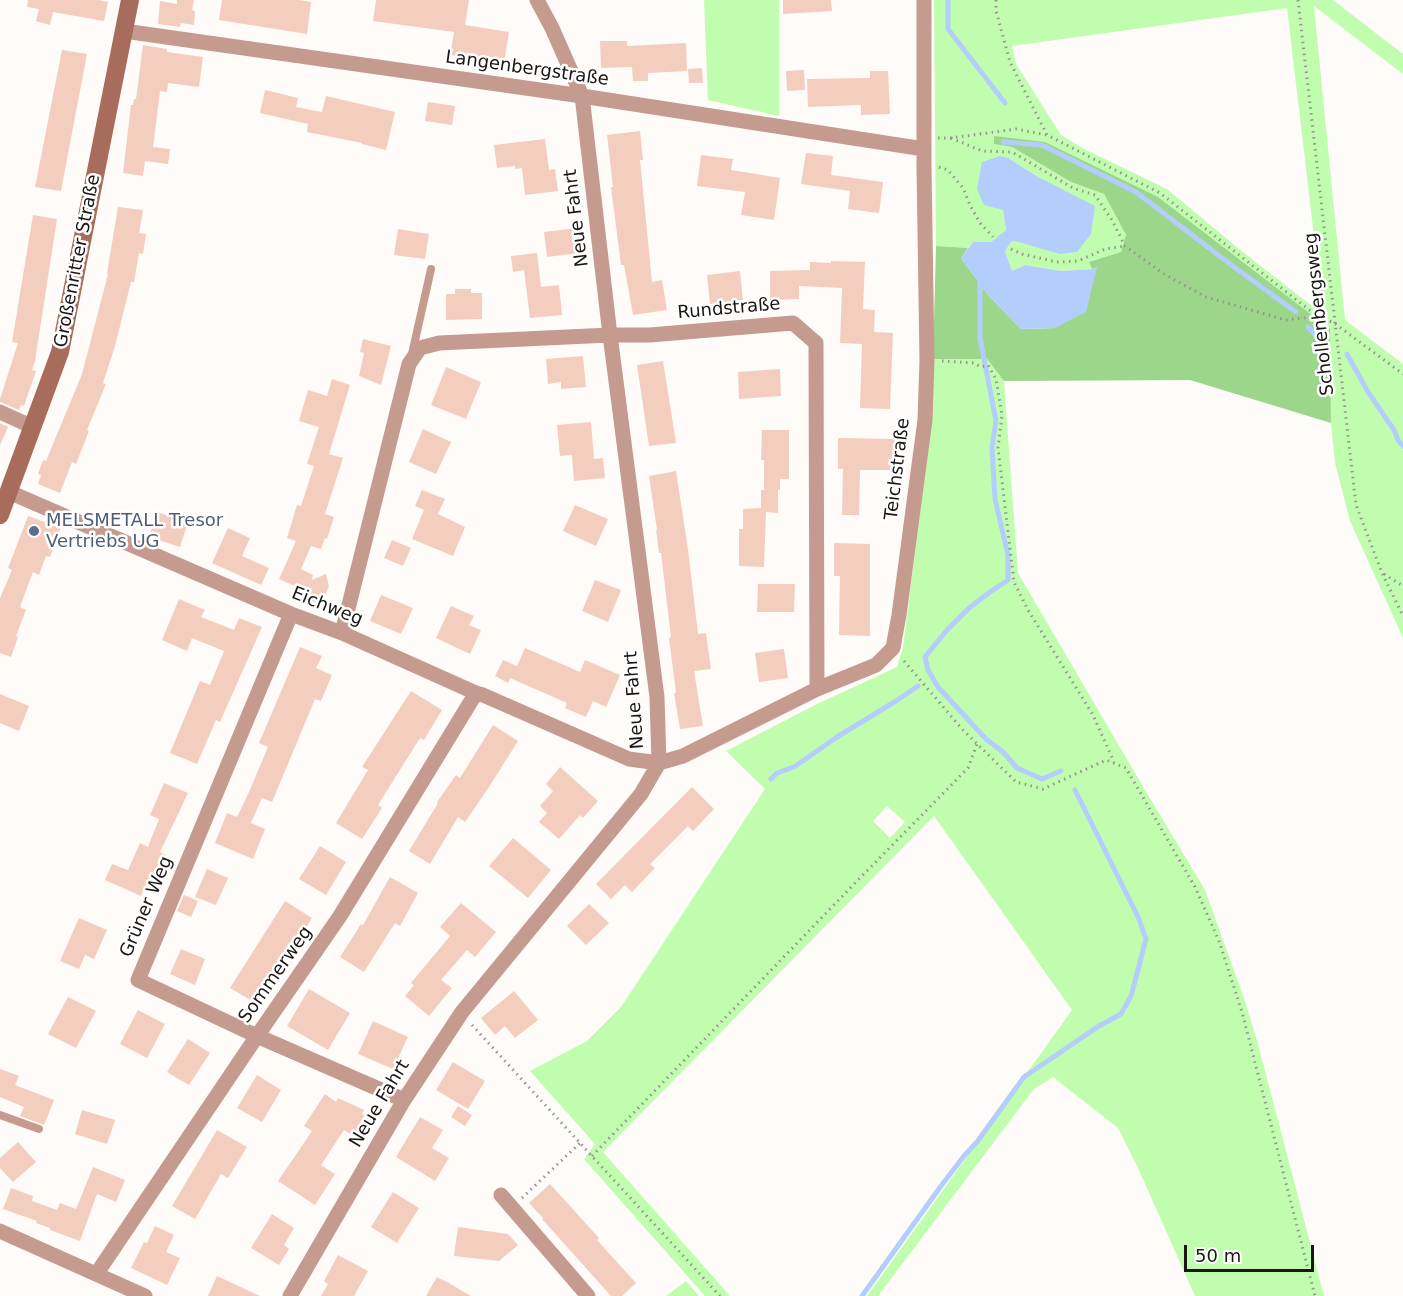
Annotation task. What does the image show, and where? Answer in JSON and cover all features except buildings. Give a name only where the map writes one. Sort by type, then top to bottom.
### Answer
[{"type":"main road","name":"Großenritter Straße","points":[[0,515],[60,352],[130,0]]},
{"type":"street","name":"Neue Fahrt","points":[[290,1296],[404,1100],[462,1012],[641,794],[659,763],[657,697],[610,335],[582,96],[537,0]]},
{"type":"street","name":"Teichstraße","points":[[893,648],[925,420],[927,360],[924,0]]},
{"type":"street","name":"Langenbergstraße","points":[[124,31],[582,96],[924,149]]},
{"type":"street","name":"Rundstraße","points":[[410,364],[420,348],[439,343],[650,335],[793,323],[816,343],[817,689]]},
{"type":"street","points":[[342,633],[410,364]]},
{"type":"street","points":[[0,412],[33,427]]},
{"type":"street","name":"Eichweg","points":[[9,492],[291,614],[342,633],[629,759],[659,763]]},
{"type":"street","name":"Grüner Weg","points":[[291,614],[138,980],[257,1036],[404,1100]]},
{"type":"street","points":[[659,763],[683,756],[817,689],[876,665],[893,648]]},
{"type":"street","name":"Sommerweg","points":[[97,1273],[340,916],[476,693]]},
{"type":"street","points":[[501,1195],[588,1296]]},
{"type":"street","points":[[0,1231],[145,1296]]},
{"type":"lane","points":[[410,364],[431,269]]},
{"type":"lane","points":[[0,1115],[39,1129]]},
{"type":"path","points":[[996,0],[996,11],[1010,62],[1047,135]]},
{"type":"path","name":"Schollenbergsweg","points":[[1298,0],[1356,505],[1382,573],[1403,616]]},
{"type":"path","points":[[924,149],[938,138],[1016,129],[1047,135],[1160,193],[1317,316],[1335,323],[1403,374]]},
{"type":"path","points":[[951,138],[982,151],[1012,152],[1073,188],[1095,195],[1112,220],[1125,246],[1164,274],[1206,297],[1286,320],[1317,316]]},
{"type":"path","points":[[924,166],[948,170],[963,188],[980,223],[993,237]]},
{"type":"path","points":[[1011,249],[1022,254],[1057,262],[1078,261],[1105,249],[1125,246]]},
{"type":"path","points":[[927,360],[974,363],[981,367],[988,365],[996,379],[1002,415],[998,448],[1014,582],[1028,610],[1093,715],[1114,763]]},
{"type":"path","points":[[1382,573],[1403,586]]},
{"type":"path","points":[[893,648],[963,730],[1016,782],[1042,789],[1106,760],[1126,768],[1195,887],[1219,941],[1242,1012],[1315,1296]]},
{"type":"path","points":[[592,1156],[968,768],[977,744]]},
{"type":"path","points":[[462,1012],[720,1296]]},
{"type":"path","points":[[512,1207],[580,1143]]},
{"type":"green space","points":[[704,0],[779,0],[779,116],[708,100]]},
{"type":"green space","points":[[934,0],[1333,0],[1403,54],[1403,74],[1314,6],[1345,320],[1403,364],[1403,638],[1350,521],[1335,463],[1331,423],[1329,329],[1305,311],[1045,142],[994,144],[1012,147],[1071,182],[1104,194],[1126,235],[1121,252],[1089,262],[1092,269],[1061,271],[1025,265],[1012,271],[1005,251],[1011,242],[1015,241],[1040,178],[1008,158],[1003,210],[1006,230],[991,242],[973,242],[968,248],[936,246]],"holes":[[[1287,8],[1322,304],[1312,306],[1167,189],[1084,149],[1061,135],[1016,64],[1012,46]]]},
{"type":"green space","points":[[994,136],[1045,142],[1158,197],[1330,329],[1331,423],[1190,380],[1004,381],[987,359],[933,359],[936,246],[968,248],[961,258],[988,295],[1021,329],[1055,328],[1097,268],[1092,269],[1089,262],[1121,252],[1126,235],[1104,194],[1071,182],[1012,147],[994,144]]},
{"type":"green space","points":[[933,359],[987,359],[1004,381],[1018,573],[1205,890],[1258,1044],[1324,1296],[1195,1296],[1118,1128],[1053,1077],[1034,1089],[878,1296],[867,1296],[1072,1010],[934,816],[603,1152],[730,1296],[705,1296],[584,1159],[595,1144],[530,1071],[587,1041],[621,1007],[765,789],[726,751],[817,704],[897,667],[903,647],[932,416]],"holes":[[[887,806],[905,822],[890,838],[873,821]]]},
{"type":"green space","points":[[686,1281],[699,1296],[666,1296]]},
{"type":"water","points":[[1000,156],[1008,158],[1040,178],[1095,206],[1091,234],[1077,252],[1060,254],[1015,241],[1011,242],[1005,251],[1012,271],[1025,265],[1061,271],[1097,267],[1086,312],[1055,328],[1021,329],[988,295],[961,258],[973,242],[991,242],[1006,230],[1003,210],[984,205],[977,189],[982,162]]},
{"type":"waterway","points":[[948,0],[948,29],[1005,103]]},
{"type":"waterway","points":[[1003,142],[1042,145],[1136,192],[1296,312]]},
{"type":"waterway","points":[[980,283],[980,338],[996,421],[992,447],[995,499],[1008,555],[1008,580],[969,608],[925,657],[928,670],[938,687],[986,739],[1003,752],[1017,768],[1042,779],[1061,771]]},
{"type":"waterway","points":[[1308,327],[1326,347]]},
{"type":"waterway","points":[[1347,354],[1368,392],[1403,446]]},
{"type":"waterway","points":[[771,779],[777,773],[794,767],[918,686]]},
{"type":"waterway","points":[[862,1296],[941,1186],[977,1142],[1024,1077],[1099,1026],[1121,1014],[1131,996],[1146,939],[1139,919],[1075,790]]},
{"type":"place","name":"MELSMETALL Tresor Vertriebs UG","points":[[34,531]]}]
